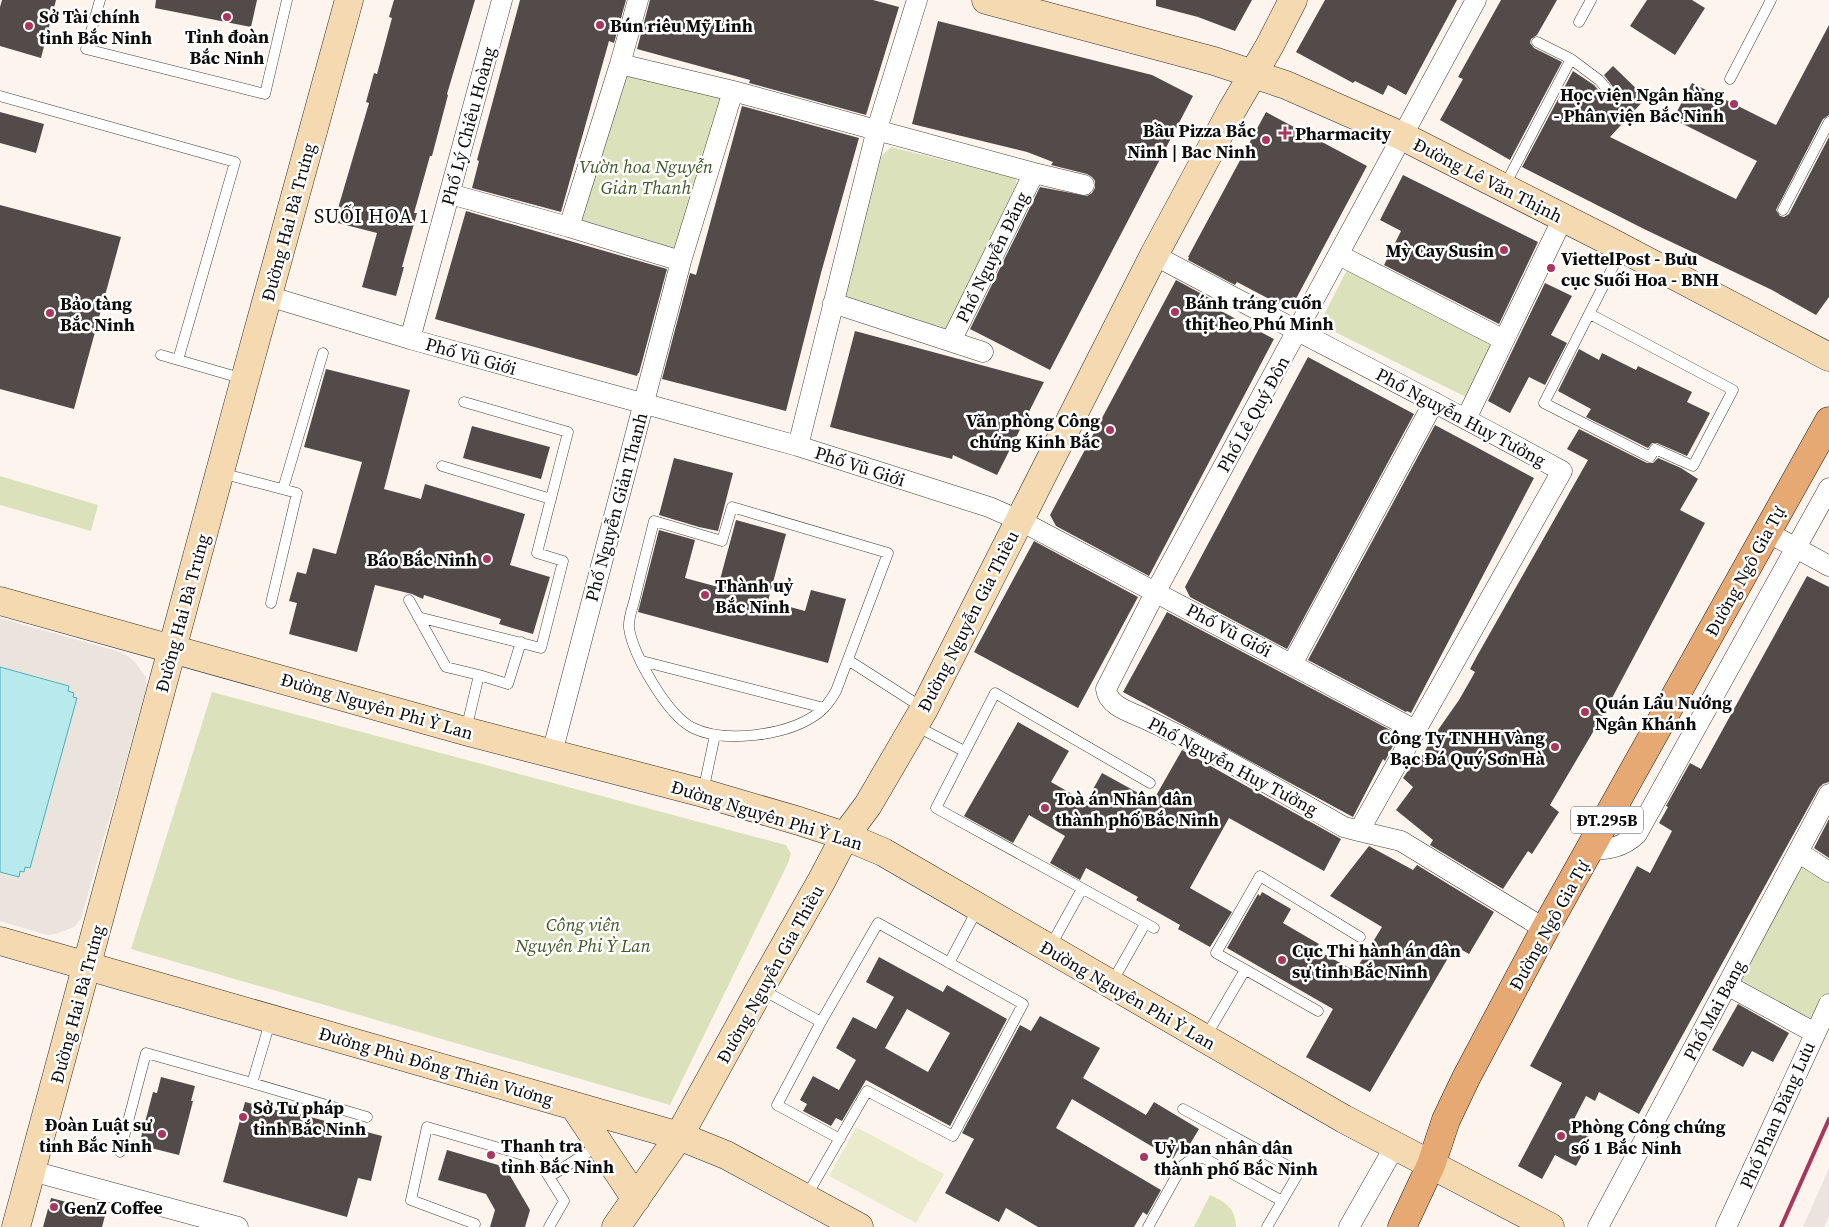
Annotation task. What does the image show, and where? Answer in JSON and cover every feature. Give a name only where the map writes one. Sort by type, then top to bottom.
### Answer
[{"type":"main road","name":"Đường Ngô Gia Tự","points":[[1402,1227],[1431,1165],[1446,1120],[1545,929],[1829,421]]},
{"type":"street","name":"Đường Hai Bà Trưng","points":[[16,1227],[349,0]]},
{"type":"street","name":"Phố Lý Chiêu Hoàng","points":[[410,339],[502,0]]},
{"type":"street","points":[[569,226],[638,0]]},
{"type":"street","points":[[798,446],[877,129],[917,0]]},
{"type":"street","name":"Đường Lê Văn Thịnh","points":[[986,0],[1053,8],[1286,85],[1402,136],[1623,248],[1829,357]]},
{"type":"street","name":"Đường Nguyễn Gia Thiều","points":[[616,1227],[679,1136],[845,836],[868,805],[919,717],[1154,255],[1252,73],[1270,45],[1294,0]]},
{"type":"street","name":"Phố Lê Quý Đôn","points":[[1108,697],[1107,686],[1156,591],[1476,0]]},
{"type":"street","name":"Phố Nguyễn Đăng","points":[[620,64],[733,91],[1084,185]]},
{"type":"street","name":"Phố Nguyễn Giản Thanh","points":[[552,753],[681,260],[733,91]]},
{"type":"street","name":"Phố Nguyễn Đăng","points":[[951,341],[1034,173]]},
{"type":"street","points":[[450,194],[569,226],[681,260]]},
{"type":"street","points":[[1466,419],[1564,218]]},
{"type":"street","name":"Phố Nguyễn Huy Tưởng","points":[[1154,255],[1562,471],[1359,831]]},
{"type":"street","points":[[1339,255],[1504,340]]},
{"type":"street","name":"Phố Vũ Giới","points":[[268,296],[410,339],[643,405],[798,446],[989,507],[1020,520],[1156,591],[1416,730]]},
{"type":"street","name":"Phố Nguyễn Đăng","points":[[833,303],[983,352]]},
{"type":"street","points":[[1292,664],[1434,402]]},
{"type":"street","points":[[1590,850],[1611,849],[1637,834],[1829,488]]},
{"type":"street","points":[[1767,532],[1829,566]]},
{"type":"street","name":"Đường Nguyên Phi Ỷ Lan","points":[[0,601],[466,731],[703,793],[845,836],[884,852],[1344,1119],[1431,1165],[1466,1181],[1550,1227]]},
{"type":"street","name":"Phố Nguyễn Huy Tưởng","points":[[1108,697],[1116,705],[1173,732],[1344,827],[1401,842],[1545,929]]},
{"type":"street","name":"Phố Mai Bang","points":[[1598,1227],[1829,794]]},
{"type":"street","points":[[1798,852],[1829,872]]},
{"type":"street","name":"Đường Phù Đổng Thiên Vương","points":[[0,941],[679,1136],[726,1155],[859,1227]]},
{"type":"street","points":[[1728,985],[1815,1033]]},
{"type":"street","name":"Phố Phan Đăng Lưu","points":[[1726,1227],[1829,1004]]},
{"type":"street","points":[[574,1106],[636,1199]]},
{"type":"street","points":[[1349,1227],[1395,1146]]},
{"type":"street","points":[[32,1171],[189,1221],[238,1227]]},
{"type":"lane","points":[[100,0],[86,49],[265,94],[287,0]]},
{"type":"lane","points":[[1579,22],[1591,0]]},
{"type":"lane","points":[[1730,79],[1770,0]]},
{"type":"lane","points":[[1537,42],[1571,59],[1600,80],[1606,88]]},
{"type":"lane","points":[[1503,188],[1571,59]]},
{"type":"lane","points":[[0,96],[235,162],[178,360]]},
{"type":"lane","points":[[1783,210],[1829,122]]},
{"type":"lane","points":[[1590,314],[1733,390],[1693,466],[1655,449],[1650,457],[1544,403],[1623,248]]},
{"type":"lane","points":[[283,489],[323,354]]},
{"type":"lane","points":[[161,355],[245,379]]},
{"type":"lane","points":[[418,617],[541,648],[563,561],[537,553],[568,432],[464,402]]},
{"type":"lane","points":[[442,466],[551,500]]},
{"type":"lane","points":[[220,473],[297,493],[271,603]]},
{"type":"lane","points":[[732,507],[888,553],[836,692],[824,708],[809,719],[784,729],[743,736],[715,735],[694,729],[677,716],[659,693],[642,661],[632,638],[629,623],[654,520],[722,541],[732,507]]},
{"type":"lane","points":[[409,600],[446,666],[508,684],[521,642]]},
{"type":"lane","points":[[848,660],[964,751]]},
{"type":"lane","points":[[642,661],[824,708]]},
{"type":"lane","points":[[466,731],[479,675]]},
{"type":"lane","points":[[1111,985],[1149,926],[936,808],[995,692],[1150,783]]},
{"type":"lane","points":[[703,793],[715,735]]},
{"type":"lane","points":[[1318,1011],[1216,953],[1260,876],[1360,937]]},
{"type":"lane","points":[[1049,949],[1082,889]]},
{"type":"lane","points":[[949,963],[978,908]]},
{"type":"lane","points":[[806,1198],[868,1091],[953,1136],[1023,1004],[878,923],[821,1022],[777,1105],[840,1139]]},
{"type":"lane","points":[[1205,1039],[1245,970]]},
{"type":"lane","points":[[760,989],[821,1022]]},
{"type":"lane","points":[[252,1084],[271,1018]]},
{"type":"lane","points":[[120,1152],[146,1053],[366,1117]]},
{"type":"lane","points":[[1183,1109],[1299,1172],[1267,1227]]},
{"type":"lane","points":[[474,1227],[475,1224],[411,1200],[427,1127],[537,1160],[564,1201],[549,1227]]},
{"type":"lane","points":[[549,1177],[600,1144]]},
{"type":"lane","points":[[1148,1227],[1182,1166],[1193,1158],[1204,1158],[1282,1201]]},
{"type":"green space","name":"Vườn hoa Nguyễn Giản Thanh","points":[[620,64],[733,91],[681,261],[569,227]]},
{"type":"green space","points":[[891,147],[1015,178],[1019,189],[952,333],[843,298],[879,158]]},
{"type":"green space","points":[[1348,268],[1497,341],[1472,400],[1331,330],[1324,315]]},
{"type":"green space","points":[[0,476],[98,505],[91,531],[0,505]]},
{"type":"green space","name":"Công viên Nguyên Phi Ỷ Lan","points":[[212,692],[786,845],[791,854],[789,861],[670,1105],[131,949]]},
{"type":"green space","points":[[1796,863],[1829,877],[1829,992],[1812,1026],[1732,986]]},
{"type":"green space","points":[[856,1127],[944,1174],[916,1223],[829,1176]]},
{"type":"green space","points":[[1210,1195],[1221,1200],[1229,1207],[1234,1215],[1236,1227],[1194,1227]]},
{"type":"shaded area","points":[[0,618],[125,654],[135,662],[146,677],[147,686],[81,919],[74,927],[56,934],[47,935],[0,921],[0,872],[18,877],[20,871],[25,867],[30,868],[73,697],[68,691],[69,685],[0,667]]},
{"type":"shaded area","points":[[1829,1168],[1829,1216],[1824,1227],[1803,1227]]},
{"type":"water","points":[[0,667],[69,686],[68,691],[74,693],[73,697],[77,698],[30,868],[25,867],[24,872],[20,871],[19,877],[0,872]]},
{"type":"building","name":"Sở Tài chính tỉnh Bắc Ninh","points":[[2,0],[56,0],[41,58],[0,46],[0,7]]},
{"type":"building","name":"Tỉnh đoàn Bắc Ninh","points":[[156,0],[257,0],[251,27],[155,8]]},
{"type":"building","points":[[394,0],[475,0],[447,94],[432,156],[430,156],[414,213],[417,213],[396,296],[362,287],[377,233],[334,222],[369,103],[366,102],[374,73],[377,74],[392,18],[389,17]]},
{"type":"building","points":[[520,0],[626,0],[614,43],[609,41],[561,212],[472,188],[479,161],[477,160]]},
{"type":"building","points":[[650,0],[873,0],[899,7],[866,115],[749,83],[750,80],[637,49]]},
{"type":"building","points":[[1156,0],[1252,0],[1235,31],[1198,17],[1156,6]]},
{"type":"building","points":[[1325,0],[1457,0],[1406,95],[1388,85],[1383,95],[1355,81],[1353,83],[1296,52]]},
{"type":"building","points":[[1501,0],[1557,0],[1537,35],[1531,39],[1530,43],[1534,48],[1562,62],[1510,160],[1440,120],[1463,79],[1458,77]]},
{"type":"building","points":[[1647,0],[1692,0],[1705,8],[1675,55],[1630,26]]},
{"type":"building","points":[[938,21],[1152,75],[1193,96],[1050,370],[970,329],[1040,187],[1087,196],[1095,188],[1095,181],[1087,174],[1051,165],[1053,162],[1027,152],[912,124]]},
{"type":"building","points":[[1829,25],[1829,115],[1823,119],[1776,210],[1780,216],[1784,217],[1789,214],[1829,137],[1829,297],[1816,315],[1772,290],[1644,229],[1522,167],[1573,71],[1594,85],[1601,93],[1607,95],[1611,93],[1613,87],[1604,75],[1613,66],[1646,98],[1610,137],[1736,199],[1757,161],[1673,119],[1692,83],[1776,125]]},
{"type":"building","points":[[742,106],[859,138],[821,273],[786,411],[662,379],[690,273],[696,275]]},
{"type":"building","points":[[0,112],[44,124],[36,153],[0,143]]},
{"type":"building","points":[[1266,112],[1367,166],[1290,310],[1237,282],[1235,285],[1188,260]]},
{"type":"building","points":[[1403,175],[1538,242],[1499,324],[1384,265],[1401,231],[1380,220]]},
{"type":"building","name":"Bảo tàng Bắc Ninh","points":[[0,205],[121,237],[74,409],[0,389]]},
{"type":"building","points":[[466,211],[667,269],[637,376],[435,319]]},
{"type":"building","points":[[1176,280],[1224,306],[1221,311],[1274,339],[1149,576],[1056,526],[1050,515]]},
{"type":"building","points":[[1545,283],[1572,296],[1551,335],[1567,343],[1545,385],[1529,377],[1510,413],[1488,401]]},
{"type":"building","points":[[855,331],[1044,382],[997,475],[953,455],[952,459],[830,427]]},
{"type":"building","points":[[1579,349],[1599,360],[1602,353],[1636,370],[1638,366],[1692,392],[1687,402],[1710,413],[1687,456],[1657,443],[1652,443],[1648,448],[1586,417],[1591,409],[1558,391]]},
{"type":"building","points":[[1308,357],[1414,414],[1287,649],[1190,597],[1185,587]]},
{"type":"building","points":[[326,369],[410,390],[384,489],[421,499],[425,484],[525,514],[510,565],[550,577],[533,634],[499,624],[501,619],[424,595],[423,599],[412,594],[375,585],[357,652],[289,634],[297,603],[289,601],[297,572],[306,574],[313,548],[336,554],[362,462],[304,447]]},
{"type":"building","points":[[1435,425],[1534,478],[1411,713],[1308,660]]},
{"type":"building","points":[[472,426],[550,447],[541,479],[463,458]]},
{"type":"building","points":[[1579,429],[1647,463],[1653,463],[1658,458],[1681,468],[1698,479],[1680,510],[1705,523],[1603,715],[1550,805],[1559,812],[1532,854],[1528,851],[1503,889],[1430,845],[1433,840],[1396,810],[1413,787],[1403,778],[1412,765],[1416,767],[1431,740],[1459,700],[1475,672],[1470,669],[1588,460],[1567,449]]},
{"type":"building","points":[[674,458],[733,473],[718,531],[659,515]]},
{"type":"building","name":"Thành uỷ Bắc Ninh","points":[[736,520],[786,534],[768,601],[805,611],[811,590],[846,599],[828,663],[638,612],[659,530],[695,540],[685,578],[718,587]]},
{"type":"building","points":[[1034,541],[1138,597],[1078,708],[974,652]]},
{"type":"building","points":[[1807,576],[1829,587],[1829,782],[1819,788],[1639,1114],[1599,1092],[1595,1101],[1586,1096],[1570,1127],[1591,1138],[1576,1166],[1555,1155],[1542,1179],[1518,1166],[1562,1083],[1530,1066],[1637,866],[1650,873],[1672,831],[1659,823],[1668,807],[1666,806],[1690,763],[1701,769]]},
{"type":"building","points":[[1167,612],[1396,733],[1392,740],[1395,742],[1385,761],[1383,759],[1353,817],[1123,692]]},
{"type":"building","points":[[1018,722],[1069,751],[1051,782],[1086,802],[1102,773],[1153,801],[1182,750],[1341,839],[1324,871],[1229,818],[1190,888],[1232,912],[1210,947],[1178,929],[1180,925],[1136,900],[1138,897],[1086,868],[1080,880],[1050,863],[1065,836],[1029,815],[1013,843],[964,816]]},
{"type":"building","points":[[1829,819],[1829,858],[1814,848]]},
{"type":"building","points":[[1369,846],[1413,870],[1417,865],[1494,912],[1469,954],[1455,946],[1370,1092],[1306,1057],[1333,1009],[1227,948],[1258,894],[1260,896],[1262,892],[1291,909],[1283,923],[1319,944],[1315,949],[1355,971],[1382,927],[1330,896]]},
{"type":"building","points":[[879,957],[943,992],[947,985],[1007,1019],[950,1126],[866,1080],[842,1121],[836,1118],[831,1126],[803,1111],[807,1104],[800,1100],[813,1076],[839,1090],[856,1060],[836,1048],[853,1017],[876,1029],[894,997],[866,982]],"holes":[[[907,1009],[950,1033],[928,1072],[885,1048]]]},
{"type":"building","points":[[1738,1004],[1789,1033],[1773,1062],[1752,1051],[1743,1067],[1712,1050]]},
{"type":"building","points":[[1040,1016],[1100,1048],[1083,1078],[1146,1115],[1154,1102],[1199,1129],[1184,1154],[1178,1150],[1173,1159],[1072,1099],[1056,1128],[1161,1190],[1147,1215],[1143,1212],[1134,1227],[1038,1227],[1006,1208],[999,1222],[945,1193],[974,1139],[962,1133],[1020,1025],[1031,1031]]},
{"type":"building","points":[[161,1077],[195,1086],[179,1155],[139,1145],[153,1092],[157,1093]]},
{"type":"building","points":[[245,1102],[382,1136],[371,1181],[358,1178],[347,1217],[223,1182]]},
{"type":"building","points":[[447,1150],[505,1167],[530,1210],[525,1227],[490,1227],[495,1210],[486,1194],[438,1180]]},
{"type":"building","points":[[51,1198],[106,1212],[102,1227],[43,1227]]},
{"type":"railway","points":[[1781,1227],[1829,1119]]},
{"type":"place","name":"Tỉnh đoàn Bắc Ninh","points":[[227,17]]},
{"type":"place","name":"Bún riêu Mỹ Linh","points":[[600,25]]},
{"type":"place","name":"Sở Tài chính tỉnh Bắc Ninh","points":[[29,26]]},
{"type":"place","name":"Học viện Ngân hàng - Phân viện Bắc Ninh","points":[[1734,104]]},
{"type":"place","name":"Pharmacity","points":[[1285,133]]},
{"type":"place","name":"Bầu Pizza Bắc Ninh | Bac Ninh","points":[[1266,140]]},
{"type":"place","name":"Mỳ Cay Susin","points":[[1504,250]]},
{"type":"place","name":"ViettelPost - Bưu cục Suối Hoa - BNH","points":[[1551,268]]},
{"type":"place","name":"Bánh tráng cuốn thịt heo Phú Minh","points":[[1175,312]]},
{"type":"place","name":"Bảo tàng Bắc Ninh","points":[[50,313]]},
{"type":"place","name":"Văn phòng Công chứng Kinh Bắc","points":[[1110,430]]},
{"type":"place","name":"Báo Bắc Ninh","points":[[487,559]]},
{"type":"place","name":"Thành uỷ Bắc Ninh","points":[[705,595]]},
{"type":"place","name":"Quán Lẩu Nướng Ngân Khánh","points":[[1585,712]]},
{"type":"place","name":"Công Ty TNHH Vàng Bạc Đá Quý Sơn Hà","points":[[1555,747]]},
{"type":"place","name":"Toà án Nhân dân thành phố Bắc Ninh","points":[[1045,808]]},
{"type":"place","name":"Cục Thi hành án dân sự tỉnh Bắc Ninh","points":[[1282,960]]},
{"type":"place","name":"Sở Tư pháp tỉnh Bắc Ninh","points":[[243,1117]]},
{"type":"place","name":"Đoàn Luật sư tỉnh Bắc Ninh","points":[[162,1134]]},
{"type":"place","name":"Phòng Công chứng số 1 Bắc Ninh","points":[[1561,1136]]},
{"type":"place","name":"Thanh tra tỉnh Bắc Ninh","points":[[491,1155]]},
{"type":"place","name":"Uỷ ban nhân dân thành phố Bắc Ninh","points":[[1144,1157]]},
{"type":"place","name":"GenZ Coffee","points":[[54,1207]]},
{"type":"district","name":"SUỐI HOA 1","points":[[372,216]]}]
